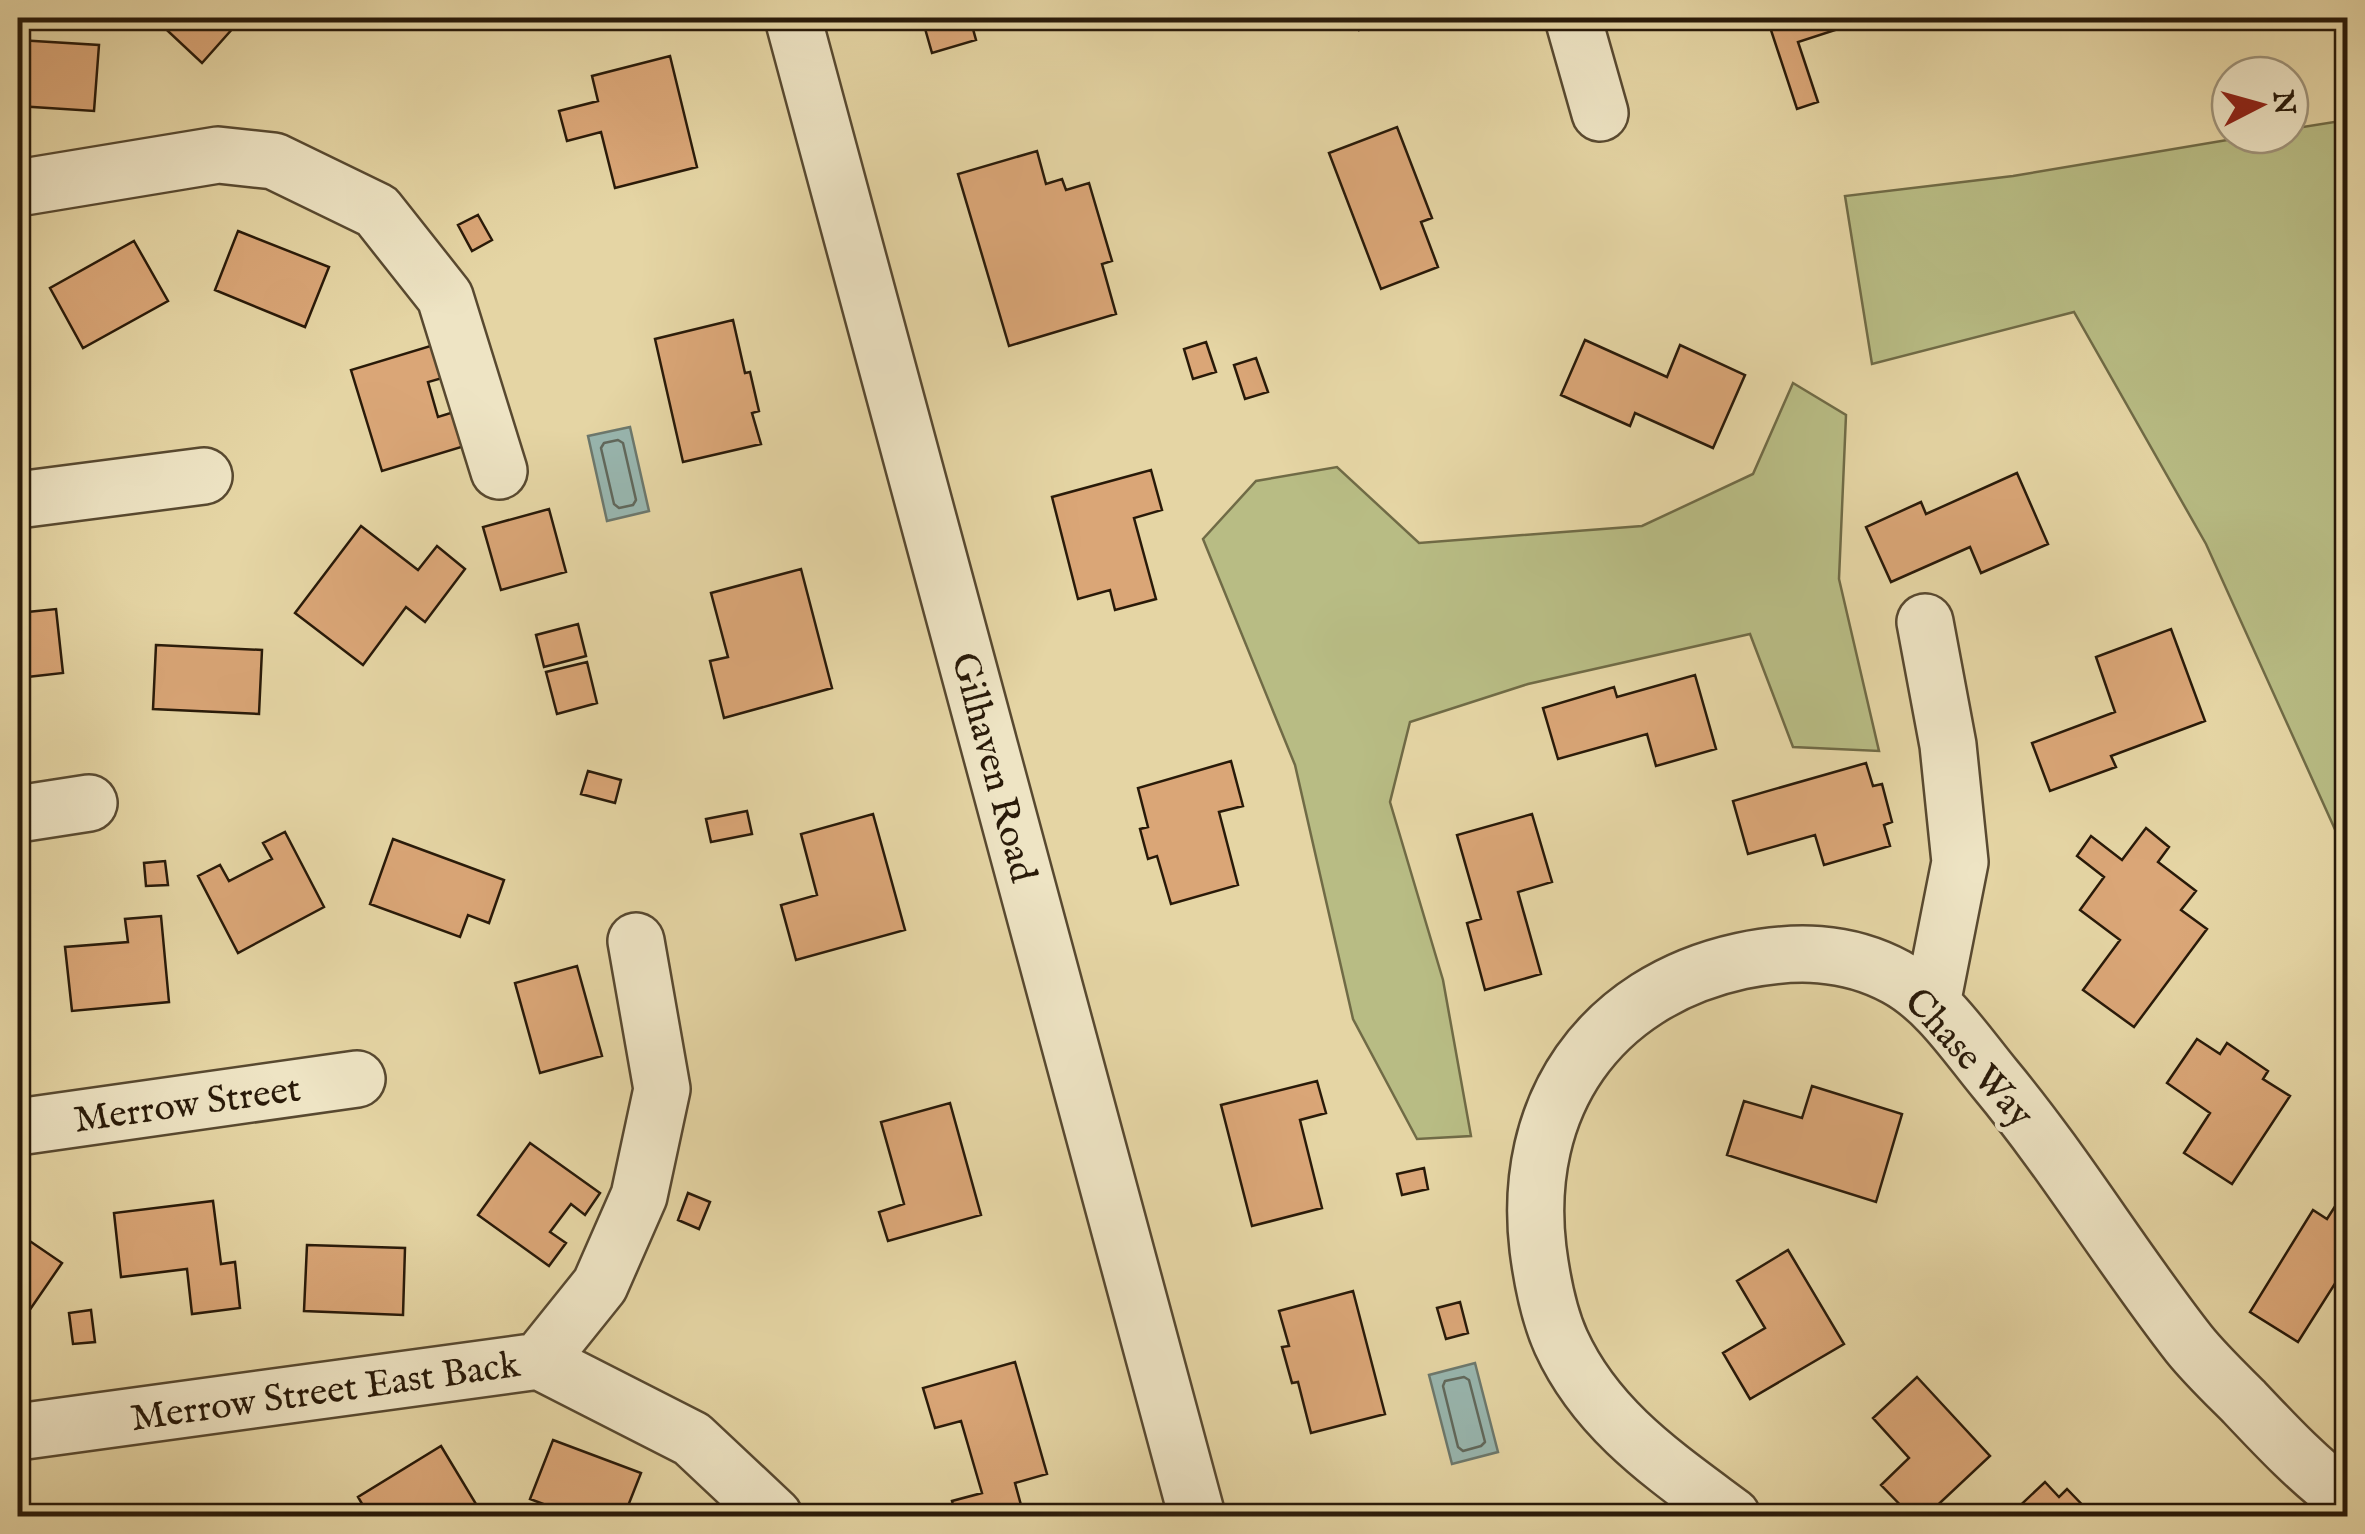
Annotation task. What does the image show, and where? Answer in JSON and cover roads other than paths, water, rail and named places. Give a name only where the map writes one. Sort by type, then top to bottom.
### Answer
[{"type":"street","name":"Gilhaven Road","points":[[793,18],[1196,1516]]},
{"type":"street","points":[[1573,18],[1600,113]]},
{"type":"street","points":[[18,188],[218,155],[274,161],[377,211],[446,297],[498,471]]},
{"type":"street","points":[[18,500],[204,476]]},
{"type":"street","points":[[1925,622],[1948,745],[1960,862],[1932,1004]]},
{"type":"street","points":[[18,814],[89,803]]},
{"type":"street","name":"Merrow Street East Back","points":[[18,1432],[539,1361],[600,1285],[639,1196],[662,1088],[636,942]]},
{"type":"street","name":"Chase Way","points":[[1732,1516],[1632,1441],[1592,1397],[1560,1340],[1542,1280],[1534,1216],[1540,1150],[1562,1088],[1601,1036],[1652,994],[1714,967],[1778,954],[1839,954],[1896,977],[1932,1004],[2028,1118],[2190,1346],[2313,1474],[2348,1500]]},
{"type":"street","name":"Merrow Street","points":[[18,1127],[357,1079]]},
{"type":"street","points":[[539,1361],[692,1440],[774,1516]]},
{"type":"water","points":[[630,427],[649,511],[607,521],[588,436]]},
{"type":"water","points":[[1475,1363],[1498,1452],[1452,1464],[1429,1375]]}]
